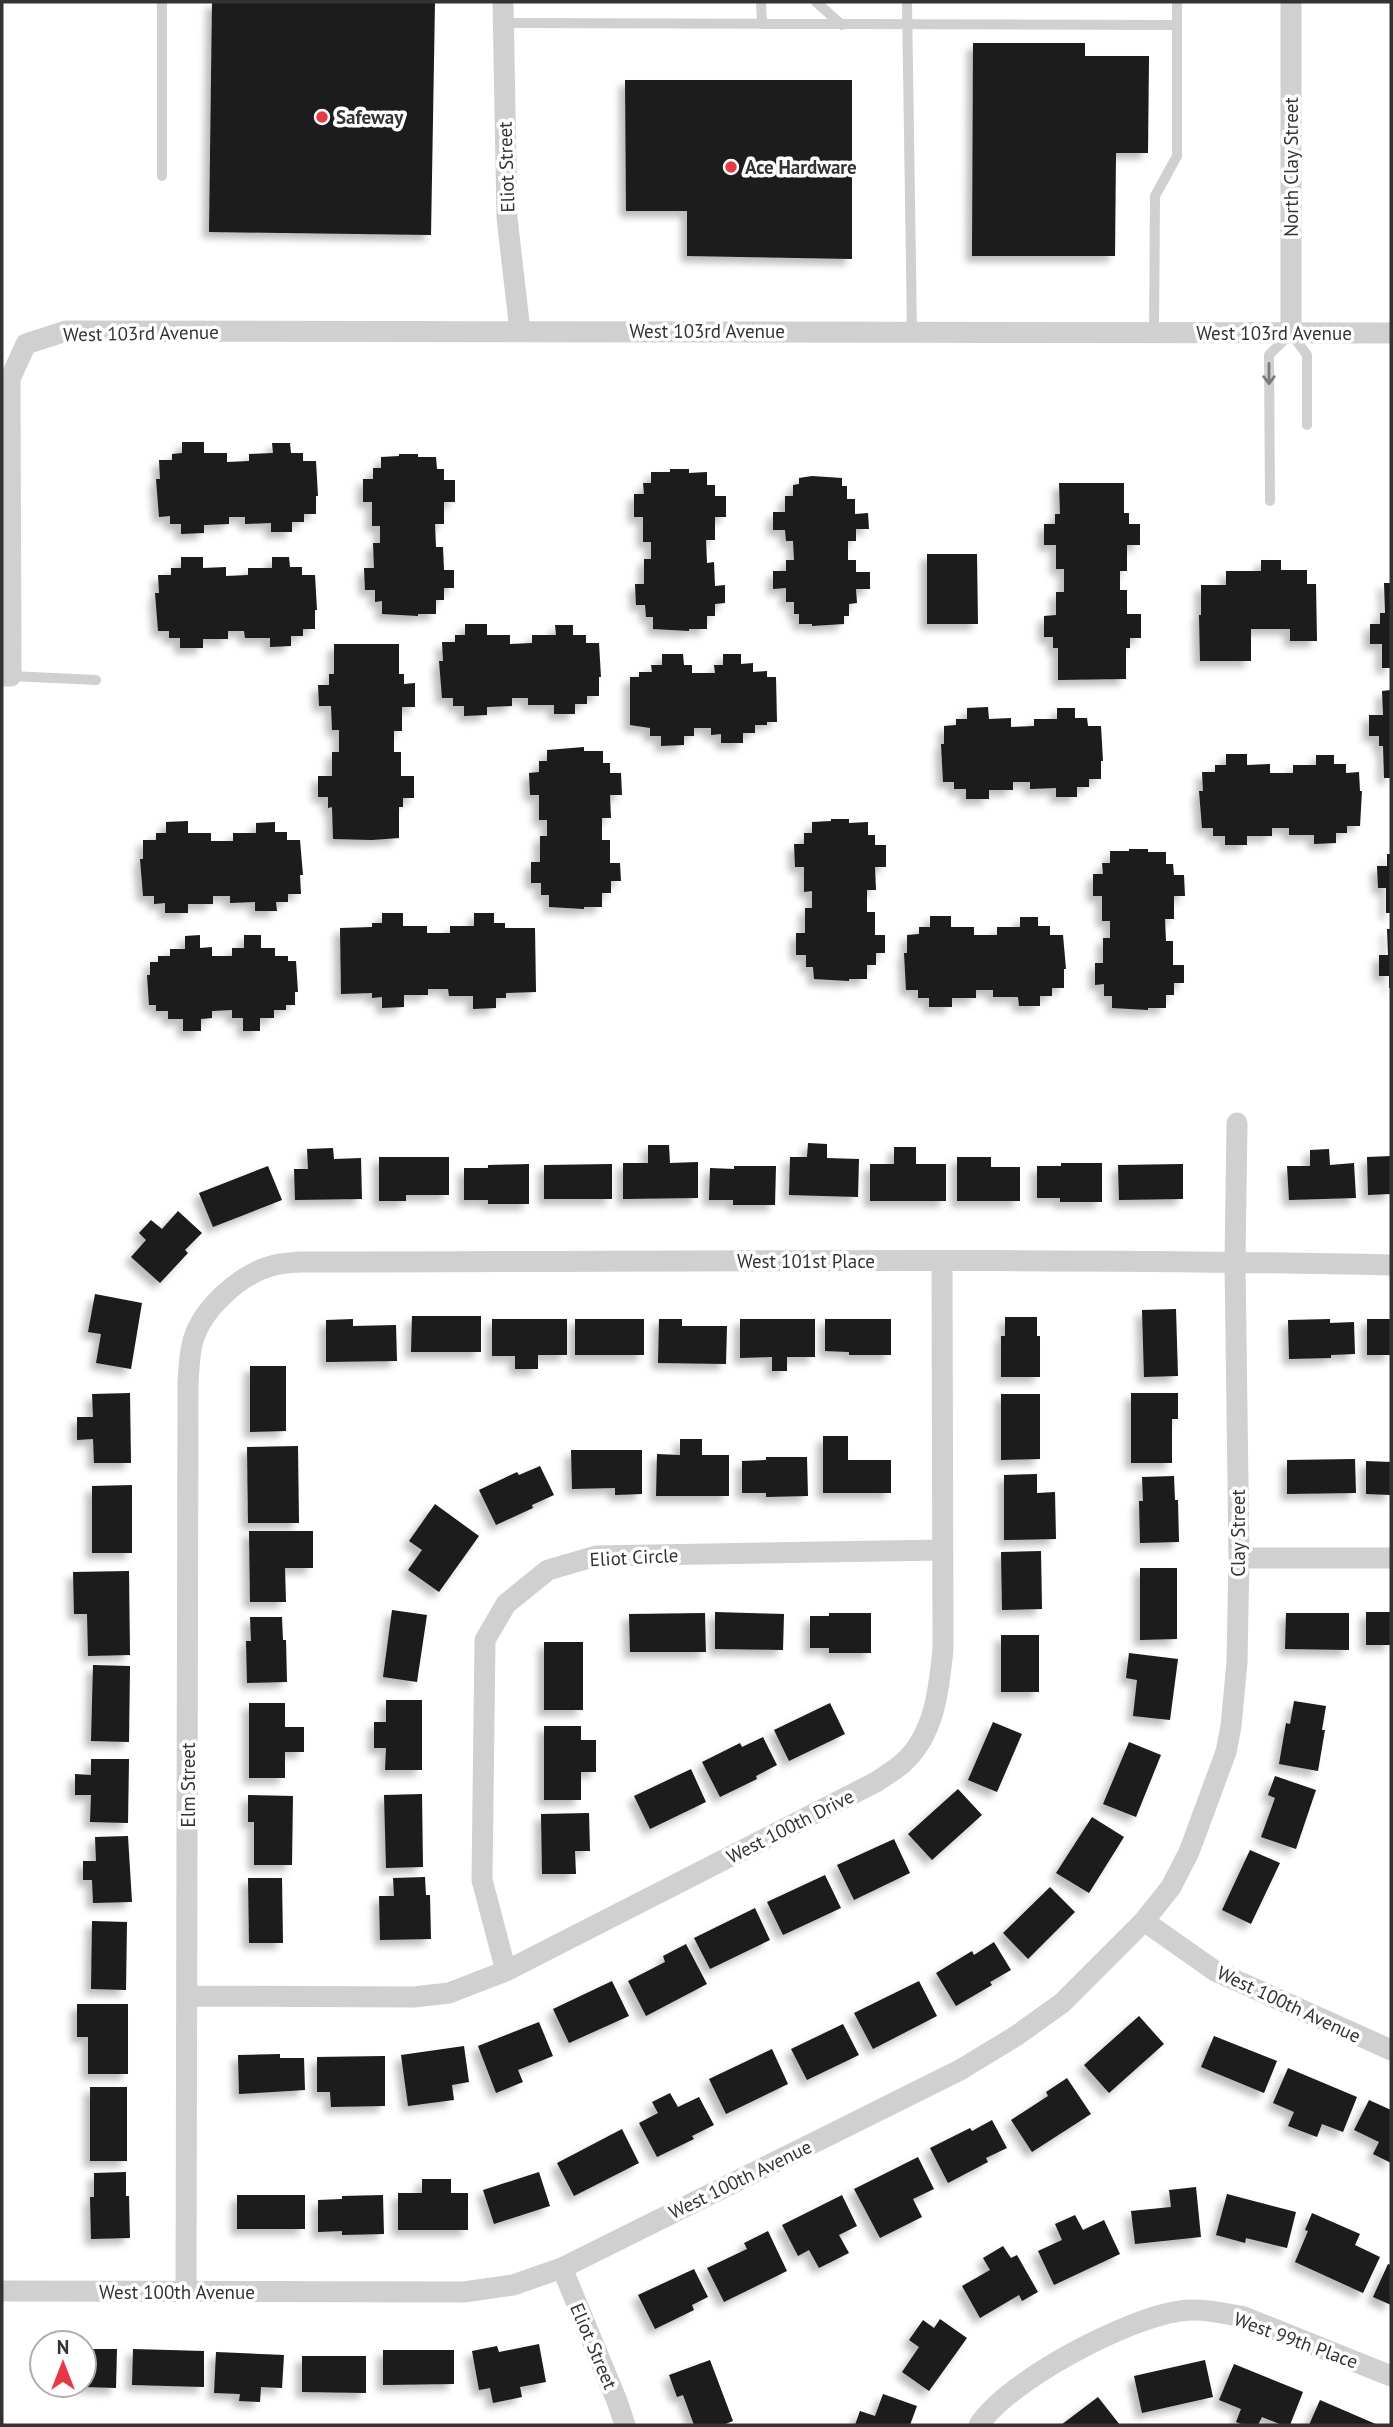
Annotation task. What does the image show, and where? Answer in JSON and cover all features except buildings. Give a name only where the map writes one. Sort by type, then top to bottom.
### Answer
[{"type":"street","name":"North Clay Street","points":[[1291,2],[1291,333]]},
{"type":"street","name":"Eliot Street","points":[[503,13],[507,218],[520,331]]},
{"type":"street","name":"West 103rd Avenue","points":[[6,504],[10,379],[26,344],[66,331],[1391,333]]},
{"type":"street","points":[[6,504],[7,676]]},
{"type":"street","name":"Clay Street","points":[[1144,1921],[1171,1887],[1189,1852],[1226,1752],[1231,1726],[1237,1662],[1239,1558],[1235,1262],[1237,1123]]},
{"type":"street","name":"West 101st Place","points":[[229,1292],[250,1274],[261,1269],[299,1262],[942,1261],[1391,1265]]},
{"type":"street","name":"West 100th Drive","points":[[188,1996],[414,1997],[449,1993],[506,1971],[876,1782],[903,1763],[921,1742],[932,1717],[940,1681],[943,1649],[942,1261]]},
{"type":"street","name":"Elm Street","points":[[186,2292],[188,1383],[192,1344],[199,1325],[211,1305],[229,1292]]},
{"type":"street","name":"Eliot Circle","points":[[506,1971],[482,1880],[485,1640],[506,1604],[548,1570],[596,1556],[942,1550]]},
{"type":"street","points":[[1239,1558],[1391,1558]]},
{"type":"street","name":"West 100th Avenue","points":[[2,2291],[464,2292],[513,2285],[562,2268],[960,2070],[1016,2036],[1062,2003],[1144,1921],[1215,1970],[1391,2050]]},
{"type":"street","name":"Eliot Street","points":[[562,2268],[625,2425]]},
{"type":"street","name":"West 99th Place","points":[[979,2425],[1014,2388],[1035,2374],[1126,2328],[1163,2314],[1199,2310],[1244,2317],[1391,2376]]},
{"type":"lane","points":[[162,2],[162,176]]},
{"type":"lane","points":[[761,2],[762,24]]},
{"type":"lane","points":[[816,2],[842,24]]},
{"type":"lane","points":[[907,2],[912,332]]},
{"type":"lane","points":[[1154,333],[1155,196],[1177,156],[1177,2]]},
{"type":"lane","points":[[503,13],[762,24],[1177,25]]},
{"type":"lane","points":[[1270,501],[1269,355],[1291,333],[1307,355],[1307,425]]},
{"type":"lane","points":[[7,676],[96,680]]},
{"type":"place","name":"Safeway","points":[[322,117]]},
{"type":"place","name":"Ace Hardware","points":[[731,167]]}]
